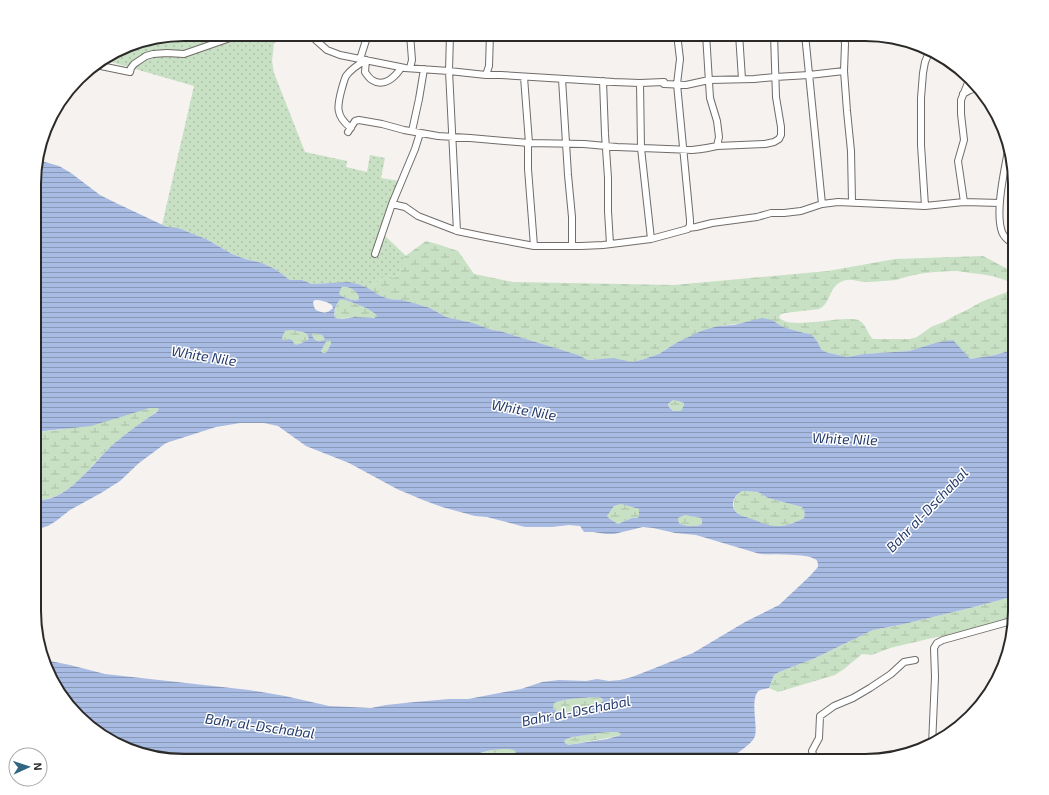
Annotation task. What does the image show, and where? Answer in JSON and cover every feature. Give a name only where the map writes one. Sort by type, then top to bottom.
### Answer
[{"type":"street","points":[[102,66],[130,72],[134,64],[146,56],[167,53],[184,54],[221,41]]},
{"type":"street","points":[[316,41],[326,50],[340,55],[401,68],[486,75],[686,84],[709,80],[754,79],[844,71]]},
{"type":"street","points":[[367,41],[363,59],[365,72],[371,80],[385,83],[390,80],[401,68]]},
{"type":"street","points":[[410,68],[412,60],[411,41]]},
{"type":"street","points":[[450,41],[449,71],[457,230]]},
{"type":"street","points":[[486,75],[489,66],[490,41]]},
{"type":"street","points":[[678,41],[680,59],[677,84],[682,150],[690,220],[690,226],[688,228]]},
{"type":"street","points":[[706,41],[710,98],[717,121],[717,146]]},
{"type":"street","points":[[739,41],[742,79]]},
{"type":"street","points":[[363,59],[345,77],[338,106],[338,112],[350,130],[355,121],[359,120],[438,136],[528,143],[682,150],[703,149],[717,146],[765,144],[779,139],[781,135],[781,127],[776,97],[774,41]]},
{"type":"street","points":[[806,41],[822,204]]},
{"type":"street","points":[[845,41],[844,71],[851,151],[852,202]]},
{"type":"street","points":[[925,206],[921,145],[923,73],[928,56]]},
{"type":"street","points":[[412,131],[424,69]]},
{"type":"street","points":[[524,77],[527,108],[528,169],[534,246]]},
{"type":"street","points":[[562,79],[572,217],[572,246]]},
{"type":"street","points":[[603,81],[610,244]]},
{"type":"street","points":[[640,83],[642,148],[651,239]]},
{"type":"street","points":[[964,202],[958,161],[964,140],[961,100],[967,84]]},
{"type":"street","points":[[963,94],[972,89]]},
{"type":"street","points":[[375,254],[392,204],[420,133]]},
{"type":"street","points":[[1006,162],[999,218],[1002,232],[1008,240]]},
{"type":"street","points":[[392,204],[405,207],[418,216],[457,230],[486,237],[534,246],[572,246],[610,244],[651,239],[719,221],[757,217],[771,213],[801,211],[822,204],[838,202],[925,206],[964,202],[1000,203]]},
{"type":"street","points":[[932,737],[934,648],[937,643],[1008,622]]},
{"type":"street","points":[[813,754],[812,751],[819,738],[820,716],[834,706],[853,698],[870,688],[891,674],[904,662],[915,660]]},
{"type":"green space","points":[[279,41],[274,43],[272,61],[274,73],[305,152],[347,161],[346,167],[367,172],[370,155],[385,158],[381,178],[399,181],[382,233],[406,256],[399,275],[394,278],[382,278],[376,284],[368,288],[349,282],[312,284],[302,280],[290,280],[275,269],[262,263],[232,254],[206,239],[178,228],[162,225],[194,86],[109,62],[129,52],[165,42]]},
{"type":"green space","points":[[426,241],[458,251],[474,274],[513,282],[674,285],[828,271],[895,259],[983,256],[1008,269],[1008,282],[985,275],[957,271],[930,272],[890,281],[865,282],[846,280],[839,283],[833,289],[823,307],[819,309],[785,313],[781,314],[779,317],[784,321],[792,323],[840,319],[858,320],[861,321],[873,339],[910,339],[917,337],[931,327],[944,322],[981,302],[1008,290],[1008,351],[970,359],[935,343],[909,351],[865,354],[847,357],[825,352],[821,349],[811,334],[783,327],[772,320],[718,326],[676,343],[659,354],[632,362],[597,359],[588,360],[577,355],[500,331],[446,317],[430,308],[417,304],[402,300],[388,299],[368,288],[376,284],[382,278],[394,278],[399,275],[404,257]]},
{"type":"green space","points":[[342,287],[347,287],[355,291],[359,297],[358,300],[348,299],[339,294]]},
{"type":"green space","points":[[341,299],[366,308],[377,316],[369,318],[335,318],[336,308]]},
{"type":"green space","points":[[291,330],[307,334],[309,339],[295,345],[286,341],[284,342],[282,338],[285,331]]},
{"type":"green space","points":[[313,333],[322,335],[325,339],[320,341],[316,340],[313,338]]},
{"type":"green space","points":[[327,340],[331,342],[331,344],[326,353],[323,353],[321,351]]},
{"type":"green space","points":[[673,400],[684,403],[681,411],[673,411],[671,409],[668,404]]},
{"type":"green space","points":[[155,407],[159,410],[109,448],[83,476],[65,491],[56,496],[41,499],[41,432],[59,430]]},
{"type":"green space","points":[[743,491],[758,492],[768,498],[802,507],[804,510],[804,518],[789,525],[772,526],[744,517],[737,513],[734,508],[734,501],[737,495]]},
{"type":"green space","points":[[621,504],[639,509],[638,518],[632,518],[618,524],[609,519],[607,516],[614,506]]},
{"type":"green space","points":[[685,515],[701,518],[701,525],[690,526],[680,524],[678,518]]},
{"type":"green space","points":[[1008,598],[1008,618],[961,633],[890,648],[872,655],[862,654],[835,675],[778,692],[769,688],[774,675],[779,672],[813,659],[873,630]]},
{"type":"green space","points":[[575,698],[602,698],[602,702],[584,709],[563,712],[553,709],[554,703],[559,701]]},
{"type":"green space","points":[[617,732],[621,733],[621,735],[568,745],[564,742],[566,739],[572,737]]},
{"type":"green space","points":[[502,748],[510,748],[516,751],[516,754],[475,754]]},
{"type":"water","points":[[43,162],[59,166],[71,173],[100,195],[116,203],[167,227],[178,228],[206,239],[232,254],[262,263],[275,269],[290,280],[302,280],[312,284],[349,282],[358,284],[388,299],[402,300],[417,304],[430,308],[446,317],[500,331],[578,355],[588,360],[613,358],[632,362],[641,360],[659,354],[676,343],[701,331],[718,326],[734,325],[762,318],[772,320],[783,327],[811,334],[821,349],[825,352],[847,357],[864,354],[909,351],[935,343],[953,340],[970,359],[1008,351],[1008,598],[904,624],[873,630],[813,659],[779,672],[774,675],[769,688],[760,690],[757,693],[754,705],[755,736],[750,743],[735,754],[516,754],[516,751],[507,749],[486,751],[476,754],[165,753],[129,743],[112,735],[97,725],[70,698],[60,683],[50,661],[105,674],[249,690],[329,706],[371,708],[415,702],[468,699],[521,689],[542,682],[559,680],[620,680],[632,677],[693,653],[745,622],[779,605],[809,577],[818,567],[818,563],[811,557],[760,554],[696,535],[675,533],[653,528],[643,527],[614,534],[606,534],[584,532],[580,526],[525,527],[487,517],[475,516],[442,507],[397,489],[349,463],[306,446],[278,426],[264,423],[240,423],[216,427],[166,443],[139,463],[120,481],[70,510],[48,526],[41,528],[41,499],[58,496],[68,489],[79,480],[115,443],[159,409],[150,408],[91,426],[41,431],[41,174]],"holes":[[[342,287],[352,289],[358,295],[358,300],[351,300],[339,294]],[[341,299],[355,303],[366,308],[377,316],[374,318],[335,318],[334,313],[336,305]],[[315,300],[328,303],[332,305],[333,308],[329,311],[321,312],[316,310],[313,302]],[[291,330],[303,332],[307,334],[309,339],[295,345],[292,340],[288,339],[284,341],[282,338],[285,331]],[[312,334],[322,335],[325,339],[318,341]],[[327,340],[329,340],[331,344],[326,353],[321,351]],[[673,400],[684,403],[681,411],[673,411],[668,404]],[[743,491],[758,492],[768,498],[802,507],[804,510],[804,518],[784,526],[772,526],[742,516],[737,513],[733,507],[734,500],[737,495]],[[621,504],[639,509],[638,518],[632,518],[618,524],[607,516],[614,506]],[[685,515],[701,518],[702,523],[701,525],[696,526],[680,524],[678,518]],[[596,697],[602,698],[602,702],[585,709],[570,712],[563,712],[553,709],[554,703],[564,700]],[[607,732],[617,732],[621,735],[607,739],[568,745],[564,742],[566,739]]]},
{"type":"water label","name":"White Nile","points":[[204,356]]},
{"type":"water label","name":"White Nile","points":[[524,410]]},
{"type":"water label","name":"White Nile","points":[[845,439]]},
{"type":"water label","name":"Bahr al-Dschabal","points":[[927,510]]},
{"type":"water label","name":"Bahr al-Dschabal","points":[[576,711]]},
{"type":"water label","name":"Bahr al-Dschabal","points":[[260,726]]}]
